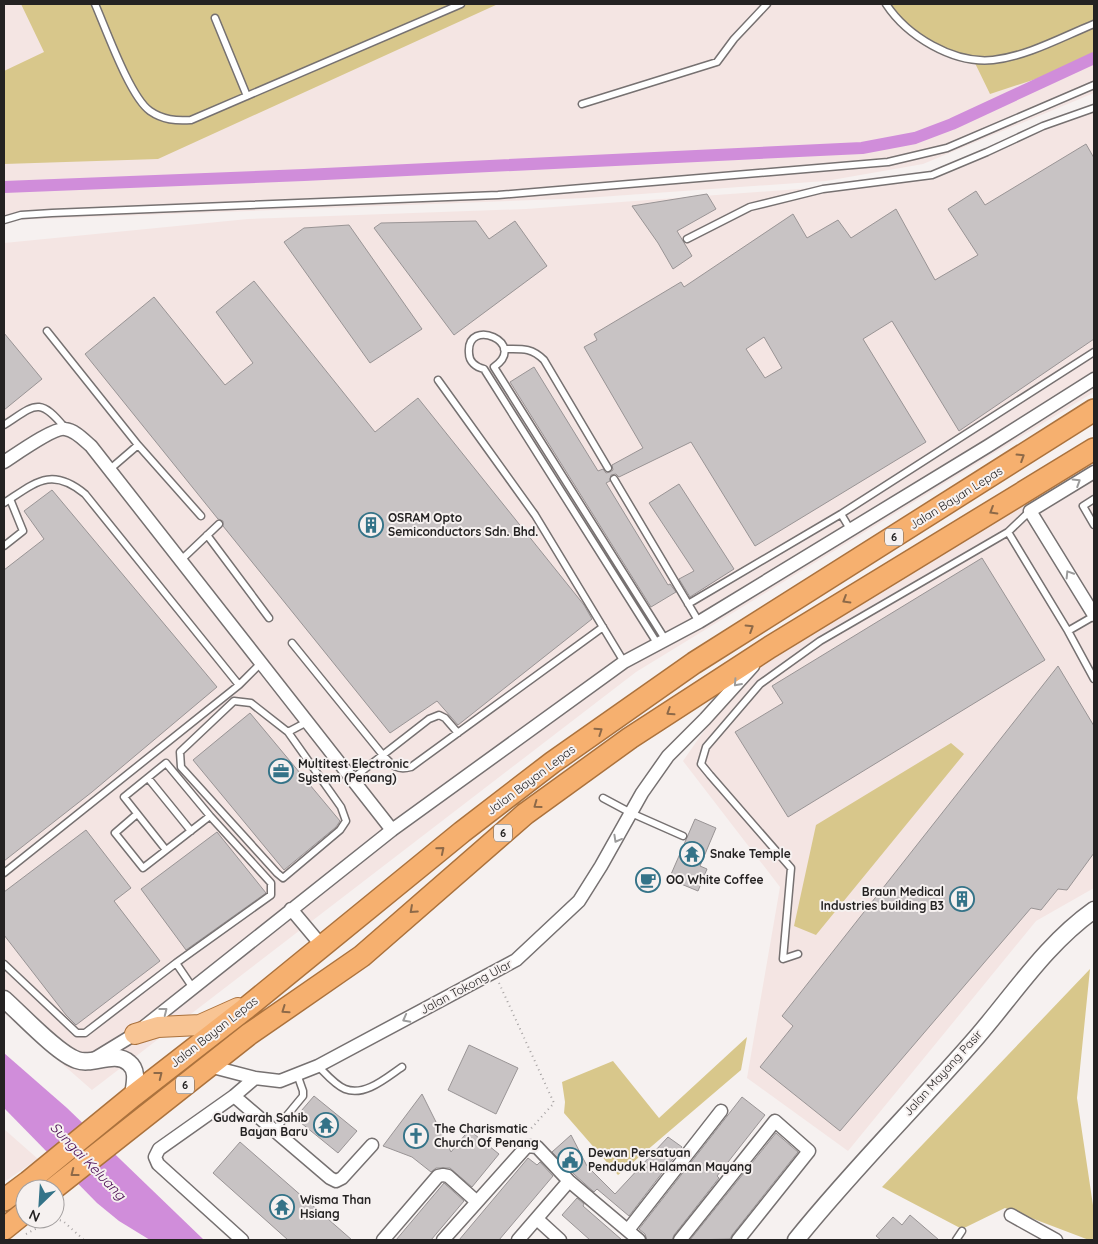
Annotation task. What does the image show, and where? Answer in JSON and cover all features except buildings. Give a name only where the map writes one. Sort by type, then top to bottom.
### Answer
[{"type":"highway","name":"Jalan Bayan Lepas","points":[[4,1200],[262,995],[462,832],[545,768],[694,663],[1094,410]]},
{"type":"highway","name":"Jalan Bayan Lepas","points":[[65,1180],[248,1035],[362,956],[524,814],[630,738],[770,647],[1094,449]]},
{"type":"main road","points":[[134,1034],[158,1027],[200,1025],[262,995]]},
{"type":"street","points":[[94,1059],[134,1034],[392,830],[624,662],[698,622],[988,446],[1094,379]]},
{"type":"street","points":[[4,462],[53,431],[65,428],[78,435],[91,446],[392,830]]},
{"type":"street","points":[[1094,472],[1030,511],[1094,616]]},
{"type":"street","name":"Jalan Tokong Ular","points":[[209,1066],[254,1078],[280,1081],[318,1066],[516,960],[579,901],[602,866],[642,793],[668,756],[705,719],[770,647]]},
{"type":"street","points":[[291,909],[322,946]]},
{"type":"street","name":"Jalan Mayang Pasir","points":[[799,1239],[866,1158],[975,1039],[1044,955],[1075,924],[1094,910]]},
{"type":"street","points":[[4,999],[68,1056],[83,1062],[94,1059],[122,1059],[131,1064],[135,1074],[133,1096]]},
{"type":"street","points":[[242,1240],[158,1164],[155,1156],[159,1149],[234,1096],[254,1078]]},
{"type":"street","points":[[234,1096],[330,1178],[336,1181],[342,1178],[372,1145]]},
{"type":"street","points":[[628,1230],[721,1111]]},
{"type":"street","points":[[680,1240],[775,1121],[809,1151],[738,1240]]},
{"type":"street","points":[[443,1240],[476,1201],[530,1145],[537,1147],[570,1180],[639,1240]]},
{"type":"street","points":[[383,1240],[438,1176],[448,1176],[476,1201]]},
{"type":"street","points":[[518,1240],[570,1180]]},
{"type":"street","points":[[1011,1214],[1056,1240]]},
{"type":"street","points":[[537,1219],[560,1240]]},
{"type":"lane","points":[[95,4],[134,92],[150,111],[174,122],[191,120],[461,4]]},
{"type":"lane","points":[[582,104],[717,62],[734,39],[767,4]]},
{"type":"lane","points":[[886,4],[917,36],[936,48],[966,58],[992,60],[1022,54],[1094,24]]},
{"type":"lane","points":[[215,18],[247,96]]},
{"type":"lane","points":[[4,220],[21,215],[52,213],[498,195],[888,162],[947,148],[1094,85]]},
{"type":"lane","points":[[687,239],[750,207],[823,189],[932,175],[1043,126],[1094,108]]},
{"type":"lane","points":[[47,332],[138,445],[201,516]]},
{"type":"lane","points":[[488,334],[498,339],[504,349],[502,360],[494,367],[661,641],[484,369],[478,367],[470,358],[469,347],[476,337],[488,334]]},
{"type":"lane","points":[[504,349],[525,349],[536,352],[544,360],[608,468]]},
{"type":"lane","points":[[688,604],[841,514],[1094,352]]},
{"type":"lane","points":[[438,380],[535,515],[624,662]]},
{"type":"lane","points":[[4,425],[29,409],[38,406],[46,408],[65,428]]},
{"type":"lane","points":[[109,470],[138,445]]},
{"type":"lane","points":[[4,503],[38,481],[53,478],[74,485],[85,494],[239,685]]},
{"type":"lane","points":[[614,479],[698,622]]},
{"type":"lane","points":[[4,546],[23,531],[10,498]]},
{"type":"lane","points":[[1094,499],[1082,506],[1094,525]]},
{"type":"lane","points":[[798,954],[783,959],[791,868],[701,764],[706,747],[760,684],[820,641],[1008,532],[1030,511]]},
{"type":"lane","points":[[841,514],[850,530]]},
{"type":"lane","points":[[180,561],[219,524]]},
{"type":"lane","points":[[1008,532],[1068,631],[1094,679]]},
{"type":"lane","points":[[207,534],[269,618]]},
{"type":"lane","points":[[1068,631],[1094,616]]},
{"type":"lane","points":[[292,643],[382,754],[394,766],[402,769],[412,767],[603,627]]},
{"type":"lane","points":[[4,874],[239,685],[261,663]]},
{"type":"lane","points":[[234,700],[251,703],[288,732],[341,807],[346,821],[340,830],[283,878],[181,767],[180,752],[234,700]]},
{"type":"lane","points":[[352,779],[429,719],[439,715],[445,718],[458,733]]},
{"type":"lane","points":[[288,732],[307,722]]},
{"type":"lane","points":[[4,964],[68,1026],[77,1033],[85,1033],[176,963],[271,895],[271,883],[210,816],[166,763],[124,797],[166,850]]},
{"type":"lane","points":[[148,778],[191,831]]},
{"type":"lane","points":[[603,798],[631,813],[683,836]]},
{"type":"lane","points":[[137,814],[115,833],[143,868],[210,816]]},
{"type":"lane","points":[[176,963],[193,988]]},
{"type":"lane","points":[[318,1066],[338,1085],[356,1092],[379,1083],[402,1067]]},
{"type":"lane","points":[[274,1131],[303,1096],[297,1074]]},
{"type":"lane","points":[[956,1240],[962,1231]]},
{"type":"path","points":[[494,972],[554,1103],[525,1136],[530,1145]]},
{"type":"path","points":[[65,1223],[84,1240]]},
{"type":"shaded area","points":[[4,4],[1094,4],[1094,93],[923,164],[826,181],[585,198],[14,220],[4,224]]},
{"type":"shaded area","points":[[21,4],[498,4],[158,159],[4,164],[4,71],[44,52]]},
{"type":"shaded area","points":[[886,4],[1094,4],[1094,60],[990,94],[973,59],[934,47],[887,7]]},
{"type":"shaded area","points":[[1094,106],[1094,392],[636,672],[92,1090],[4,1013],[4,243],[248,219],[526,209],[934,179]]},
{"type":"shaded area","points":[[1094,458],[1094,888],[1036,921],[848,1151],[747,1078],[780,887],[683,761],[701,735],[740,687],[780,645]]},
{"type":"shaded area","points":[[951,743],[964,754],[816,935],[794,926],[816,825]]},
{"type":"shaded area","points":[[1090,969],[1077,1098],[1094,1212],[1094,1240],[1089,1240],[1005,1208],[962,1229],[882,1187]]},
{"type":"shaded area","points":[[747,1037],[741,1070],[618,1175],[564,1113],[565,1102],[562,1082],[613,1061],[659,1118]]},
{"type":"shaded area","points":[[4,1129],[38,1159],[4,1182]]},
{"type":"water","name":"Sungai Keluang","points":[[4,1053],[67,1108],[204,1240],[150,1240],[119,1221],[97,1203],[4,1108]]},
{"type":"waterway","points":[[4,187],[304,175],[862,148],[915,138],[952,124],[1094,58]]},
{"type":"place","name":"OSRAM Opto Semiconductors Sdn. Bhd.","points":[[371,525]]},
{"type":"place","name":"Multitest Electronic System (Penang)","points":[[281,771]]},
{"type":"place","name":"Snake Temple","points":[[692,854]]},
{"type":"place","name":"OO White Coffee","points":[[648,880]]},
{"type":"place","name":"Braun Medical Industries building B3","points":[[962,899]]},
{"type":"place","name":"Gudwarah Sahib Bayan Baru","points":[[326,1125]]},
{"type":"place","name":"The Charismatic Church Of Penang","points":[[416,1136]]},
{"type":"place","name":"Dewan Persatuan Penduduk Halaman Mayang","points":[[570,1160]]},
{"type":"place","name":"Wisma Than Hsiang","points":[[282,1207]]}]
